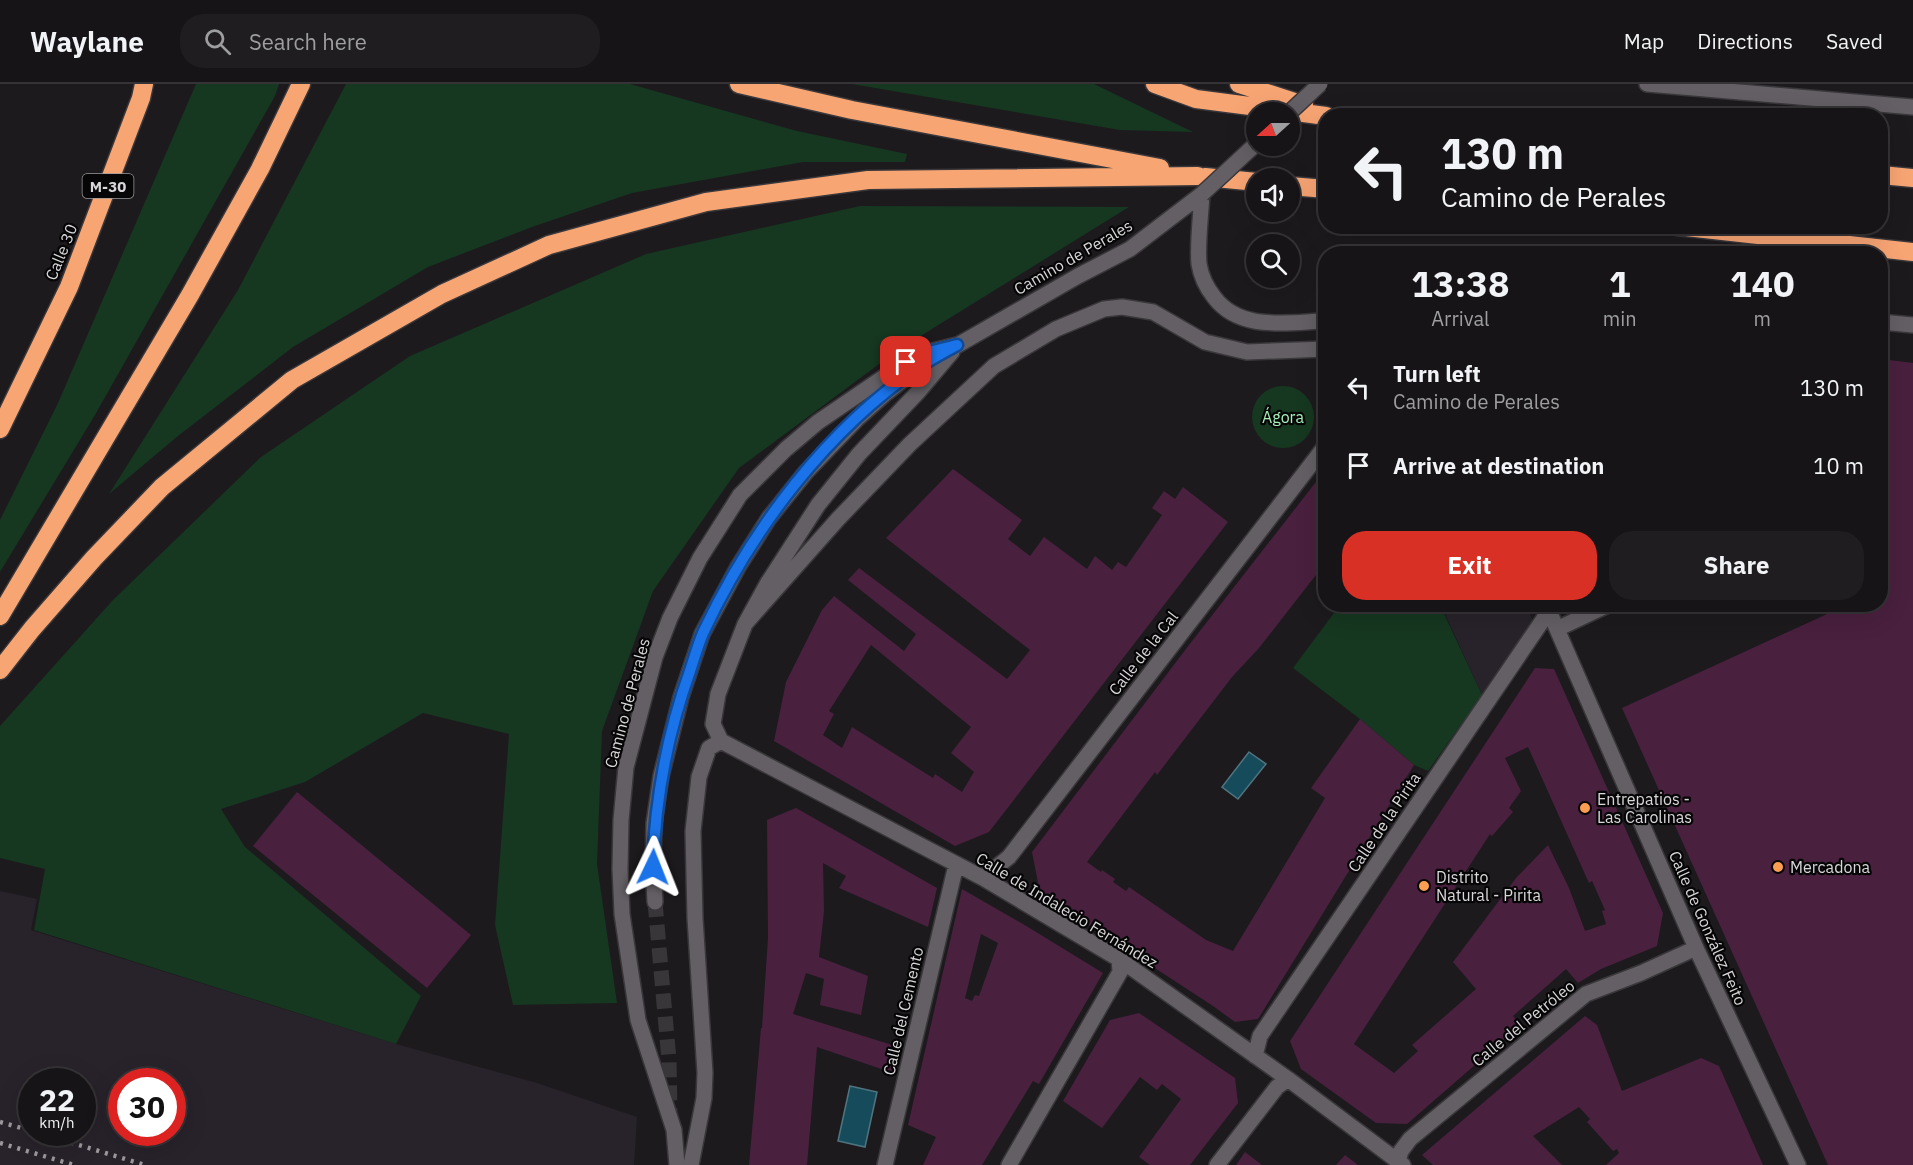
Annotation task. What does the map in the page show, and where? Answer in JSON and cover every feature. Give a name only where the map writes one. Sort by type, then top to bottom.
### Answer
[{"type":"highway","name":"Calle 30","points":[[0,429],[69,286],[134,117],[144,84]]},
{"type":"highway","points":[[0,616],[190,295],[260,170],[301,84]]},
{"type":"highway","points":[[739,84],[852,110],[1198,176],[1246,181]]},
{"type":"highway","points":[[1155,84],[1196,99],[1318,115]]},
{"type":"highway","points":[[1239,84],[1318,110]]},
{"type":"highway","points":[[0,670],[32,629],[94,558],[162,487],[292,380],[442,294],[549,245],[706,202],[868,180],[1198,176]]},
{"type":"highway","points":[[1888,176],[1913,178]]},
{"type":"highway","points":[[1300,187],[1318,188]]},
{"type":"highway","points":[[1750,234],[1859,246]]},
{"type":"highway","points":[[1888,249],[1913,252]]},
{"type":"street","points":[[1300,103],[1320,84]]},
{"type":"street","points":[[1647,84],[1913,107]]},
{"type":"street","name":"Camino de Perales","points":[[655,902],[654,823],[670,738],[681,697],[702,634],[738,567],[769,518],[806,472],[886,393],[923,365],[1078,276],[1130,249],[1202,194],[1246,153]]},
{"type":"street","points":[[1202,194],[1199,263],[1205,286],[1219,304],[1239,318],[1262,323],[1318,321]]},
{"type":"street","name":"Camino de Perales","points":[[745,624],[838,519],[910,444],[994,366],[1056,329],[1104,309],[1122,307],[1153,312],[1205,342],[1247,352],[1318,350]]},
{"type":"street","points":[[1888,323],[1913,325]]},
{"type":"street","name":"Camino de Perales","points":[[721,741],[713,724],[715,708],[745,624],[767,584],[818,505],[859,454],[919,391],[957,345]]},
{"type":"street","name":"Camino de Perales","points":[[677,1165],[674,1130],[638,1020],[622,914],[621,820],[626,767],[654,657],[670,618],[700,558],[740,495],[786,449],[818,422],[906,362],[925,353],[957,345]]},
{"type":"street","name":"Calle de la Cal","points":[[983,878],[1009,857],[1318,455]]},
{"type":"street","name":"Calle de la Pirita","points":[[1255,1056],[1260,1036],[1545,612]]},
{"type":"street","name":"Calle de González Feito","points":[[1550,612],[1696,948],[1798,1165]]},
{"type":"street","points":[[1557,629],[1593,612]]},
{"type":"street","points":[[691,1165],[704,1098],[705,1072],[695,918],[693,831],[699,777],[709,748],[721,741]]},
{"type":"street","name":"Calle de Indalecio Fernández","points":[[721,741],[983,878],[1119,959],[1288,1079],[1401,1163]]},
{"type":"street","name":"Calle del Cemento","points":[[885,1165],[956,865]]},
{"type":"street","name":"Calle del Petróleo","points":[[1401,1163],[1401,1151],[1410,1139],[1586,994],[1641,973],[1696,948]]},
{"type":"street","points":[[1009,1165],[1120,972],[1119,959]]},
{"type":"street","points":[[1217,1165],[1276,1087],[1288,1079]]},
{"type":"shaded area","points":[[1444,612],[1529,612],[1533,621],[1482,695]]},
{"type":"shaded area","points":[[0,891],[37,899],[31,930],[396,1044],[537,1083],[637,1117],[634,1165],[0,1165]]},
{"type":"green space","points":[[196,84],[279,84],[275,96],[95,415],[0,572],[0,520],[58,403]]},
{"type":"green space","points":[[346,84],[630,84],[797,131],[907,154],[905,162],[803,162],[632,193],[532,227],[428,267],[293,347],[178,436],[109,494],[238,290]]},
{"type":"green space","points":[[852,84],[1094,84],[1193,132],[1120,130]]},
{"type":"green space","points":[[860,206],[1129,207],[898,350],[739,468],[653,591],[602,731],[597,864],[617,1003],[513,1005],[495,925],[509,734],[423,713],[305,782],[221,809],[245,847],[421,996],[396,1044],[34,930],[45,869],[0,858],[0,726],[113,600],[261,457],[410,356],[646,254]]},
{"type":"green space","name":"Ágora","points":[[1283,386],[1295,388],[1305,395],[1312,405],[1314,417],[1312,429],[1305,439],[1295,446],[1283,448],[1271,446],[1261,439],[1254,429],[1252,417],[1254,405],[1261,395],[1271,388]]},
{"type":"green space","points":[[1335,612],[1443,612],[1482,695],[1428,771],[1414,765],[1360,719],[1293,668]]},
{"type":"water","points":[[1249,752],[1266,764],[1238,799],[1222,787]]},
{"type":"water","points":[[850,1086],[877,1092],[865,1147],[838,1141]]},
{"type":"building","name":"Mercadona","points":[[1888,360],[1913,363],[1913,1165],[1828,1165],[1622,708],[1832,612],[1888,612],[1888,587],[1890,586],[1888,582]]},
{"type":"building","points":[[953,469],[1022,520],[1008,539],[1030,556],[1044,537],[1087,569],[1095,556],[1112,570],[1118,562],[1126,567],[1162,515],[1152,508],[1164,491],[1175,499],[1183,487],[1228,522],[989,832],[955,846],[774,741],[786,682],[822,610],[834,596],[904,651],[916,634],[848,580],[859,568],[1007,679],[1030,650],[886,538]],"holes":[[[871,645],[971,727],[951,753],[974,772],[962,792],[935,774],[933,778],[852,727],[842,748],[823,735],[834,714],[829,711]]]},
{"type":"building","points":[[1318,479],[1318,572],[1259,648],[1232,677],[1157,775],[1155,772],[1087,862],[1115,879],[1113,882],[1126,891],[1129,887],[1206,940],[1233,951],[1325,798],[1311,788],[1360,719],[1414,765],[1258,1019],[1235,1022],[1040,893],[1032,852]]},
{"type":"building","points":[[1535,668],[1554,669],[1663,913],[1657,946],[1601,969],[1578,983],[1566,969],[1513,1016],[1521,1025],[1407,1124],[1376,1123],[1301,1069],[1290,1041]],"holes":[[[1528,747],[1589,883],[1592,881],[1605,910],[1602,911],[1606,924],[1585,931],[1569,888],[1548,845],[1516,878],[1453,962],[1476,989],[1412,1045],[1418,1051],[1394,1073],[1354,1044],[1490,834],[1492,836],[1513,812],[1509,808],[1521,791],[1505,758]]]},
{"type":"building","points":[[297,792],[471,935],[427,988],[253,846]]},
{"type":"building","points":[[796,808],[937,888],[928,927],[839,888],[846,876],[823,863],[824,911],[819,957],[868,976],[861,1015],[820,1005],[824,979],[806,973],[793,1014],[902,1048],[896,1074],[817,1047],[807,1165],[749,1165],[768,938],[767,820]]},
{"type":"building","points":[[962,889],[1103,973],[1039,1084],[1033,1081],[982,1165],[923,1165],[936,1137],[908,1125]],"holes":[[[981,934],[998,943],[979,996],[975,995],[972,1001],[965,998]]]},
{"type":"building","points":[[1139,1013],[1235,1078],[1238,1103],[1190,1165],[1150,1165],[1139,1157],[1181,1099],[1162,1084],[1157,1090],[1140,1077],[1102,1128],[1063,1101],[1110,1020]]},
{"type":"building","points":[[1585,1016],[1597,1025],[1622,1091],[1701,1058],[1719,1066],[1763,1165],[1606,1165],[1619,1153],[1617,1149],[1613,1151],[1587,1122],[1590,1119],[1579,1107],[1533,1136],[1562,1165],[1433,1165],[1422,1155]]},
{"type":"building","points":[[1245,1152],[1262,1165],[1236,1165]]},
{"type":"building","points":[[1345,1155],[1358,1165],[1336,1165]]},
{"type":"tunnel","points":[[655,902],[669,1060],[670,1111]]},
{"type":"railway","points":[[0,1122],[18,1127]]},
{"type":"railway","points":[[0,1143],[74,1165]]},
{"type":"railway","points":[[82,1146],[145,1165]]},
{"type":"place","name":"Entrepatios - Las Carolinas","points":[[1585,808]]},
{"type":"place","name":"Mercadona","points":[[1778,867]]},
{"type":"place","name":"Distrito Natural - Pirita","points":[[1424,886]]},
{"type":"route","points":[[653,867],[654,823],[661,776],[681,697],[702,634],[738,567],[769,518],[806,472],[857,419],[886,393],[923,365],[957,345],[925,353],[906,362]]}]
